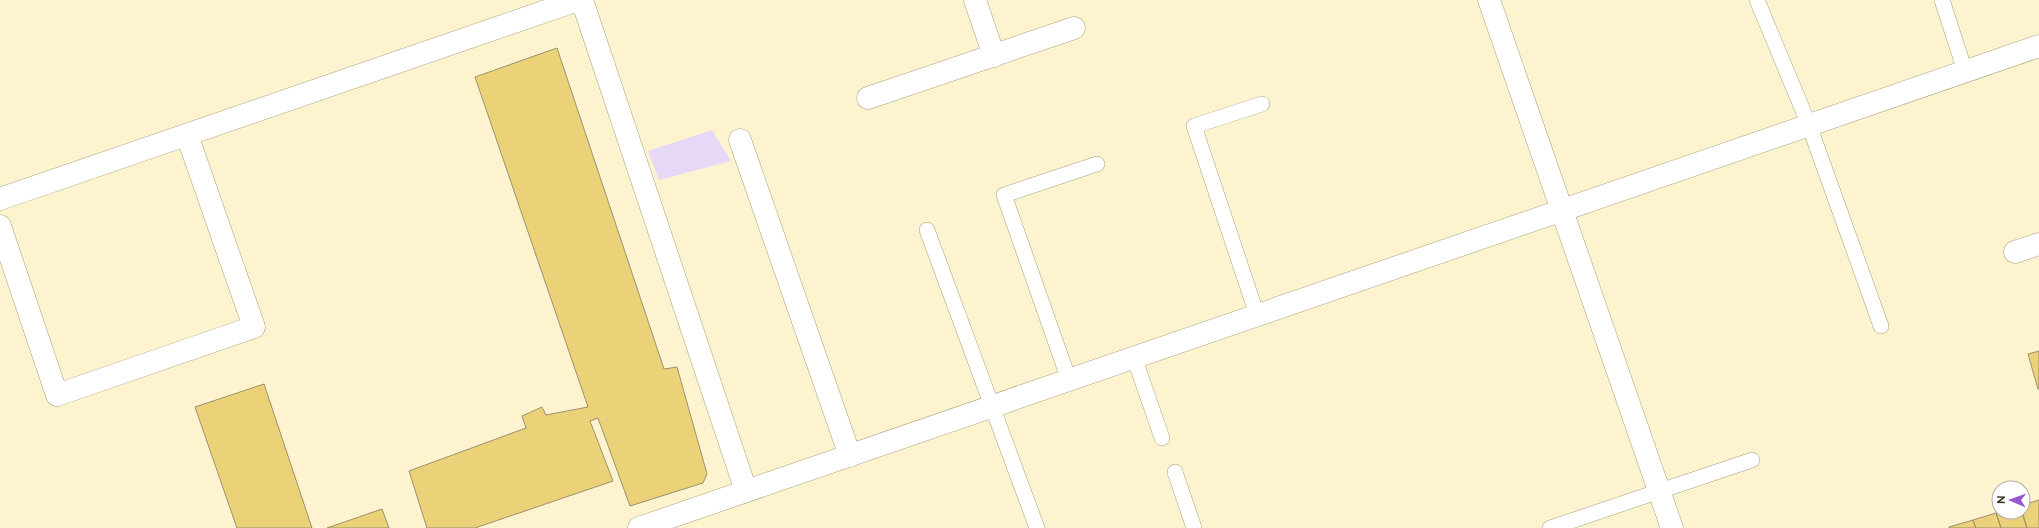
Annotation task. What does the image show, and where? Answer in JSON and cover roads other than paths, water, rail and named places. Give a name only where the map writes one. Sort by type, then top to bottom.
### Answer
[{"type":"street","points":[[0,199],[578,0]]},
{"type":"street","points":[[582,0],[746,491]]},
{"type":"street","points":[[975,0],[994,56]]},
{"type":"street","points":[[1489,0],[1672,528]]},
{"type":"street","points":[[868,98],[1074,28]]},
{"type":"street","points":[[639,528],[2039,46]]},
{"type":"street","points":[[0,226],[57,395],[254,327],[187,135]]},
{"type":"street","points":[[740,140],[850,456]]},
{"type":"street","points":[[2015,252],[2039,244]]},
{"type":"lane","points":[[1757,0],[1809,125],[1881,326]]},
{"type":"lane","points":[[1942,0],[1965,71]]},
{"type":"lane","points":[[1257,315],[1194,126],[1262,104]]},
{"type":"lane","points":[[1068,380],[1004,195],[1097,164]]},
{"type":"lane","points":[[926,230],[1037,528]]},
{"type":"lane","points":[[1134,357],[1162,438]]},
{"type":"lane","points":[[1550,528],[1752,460]]},
{"type":"lane","points":[[1175,472],[1194,528]]}]
